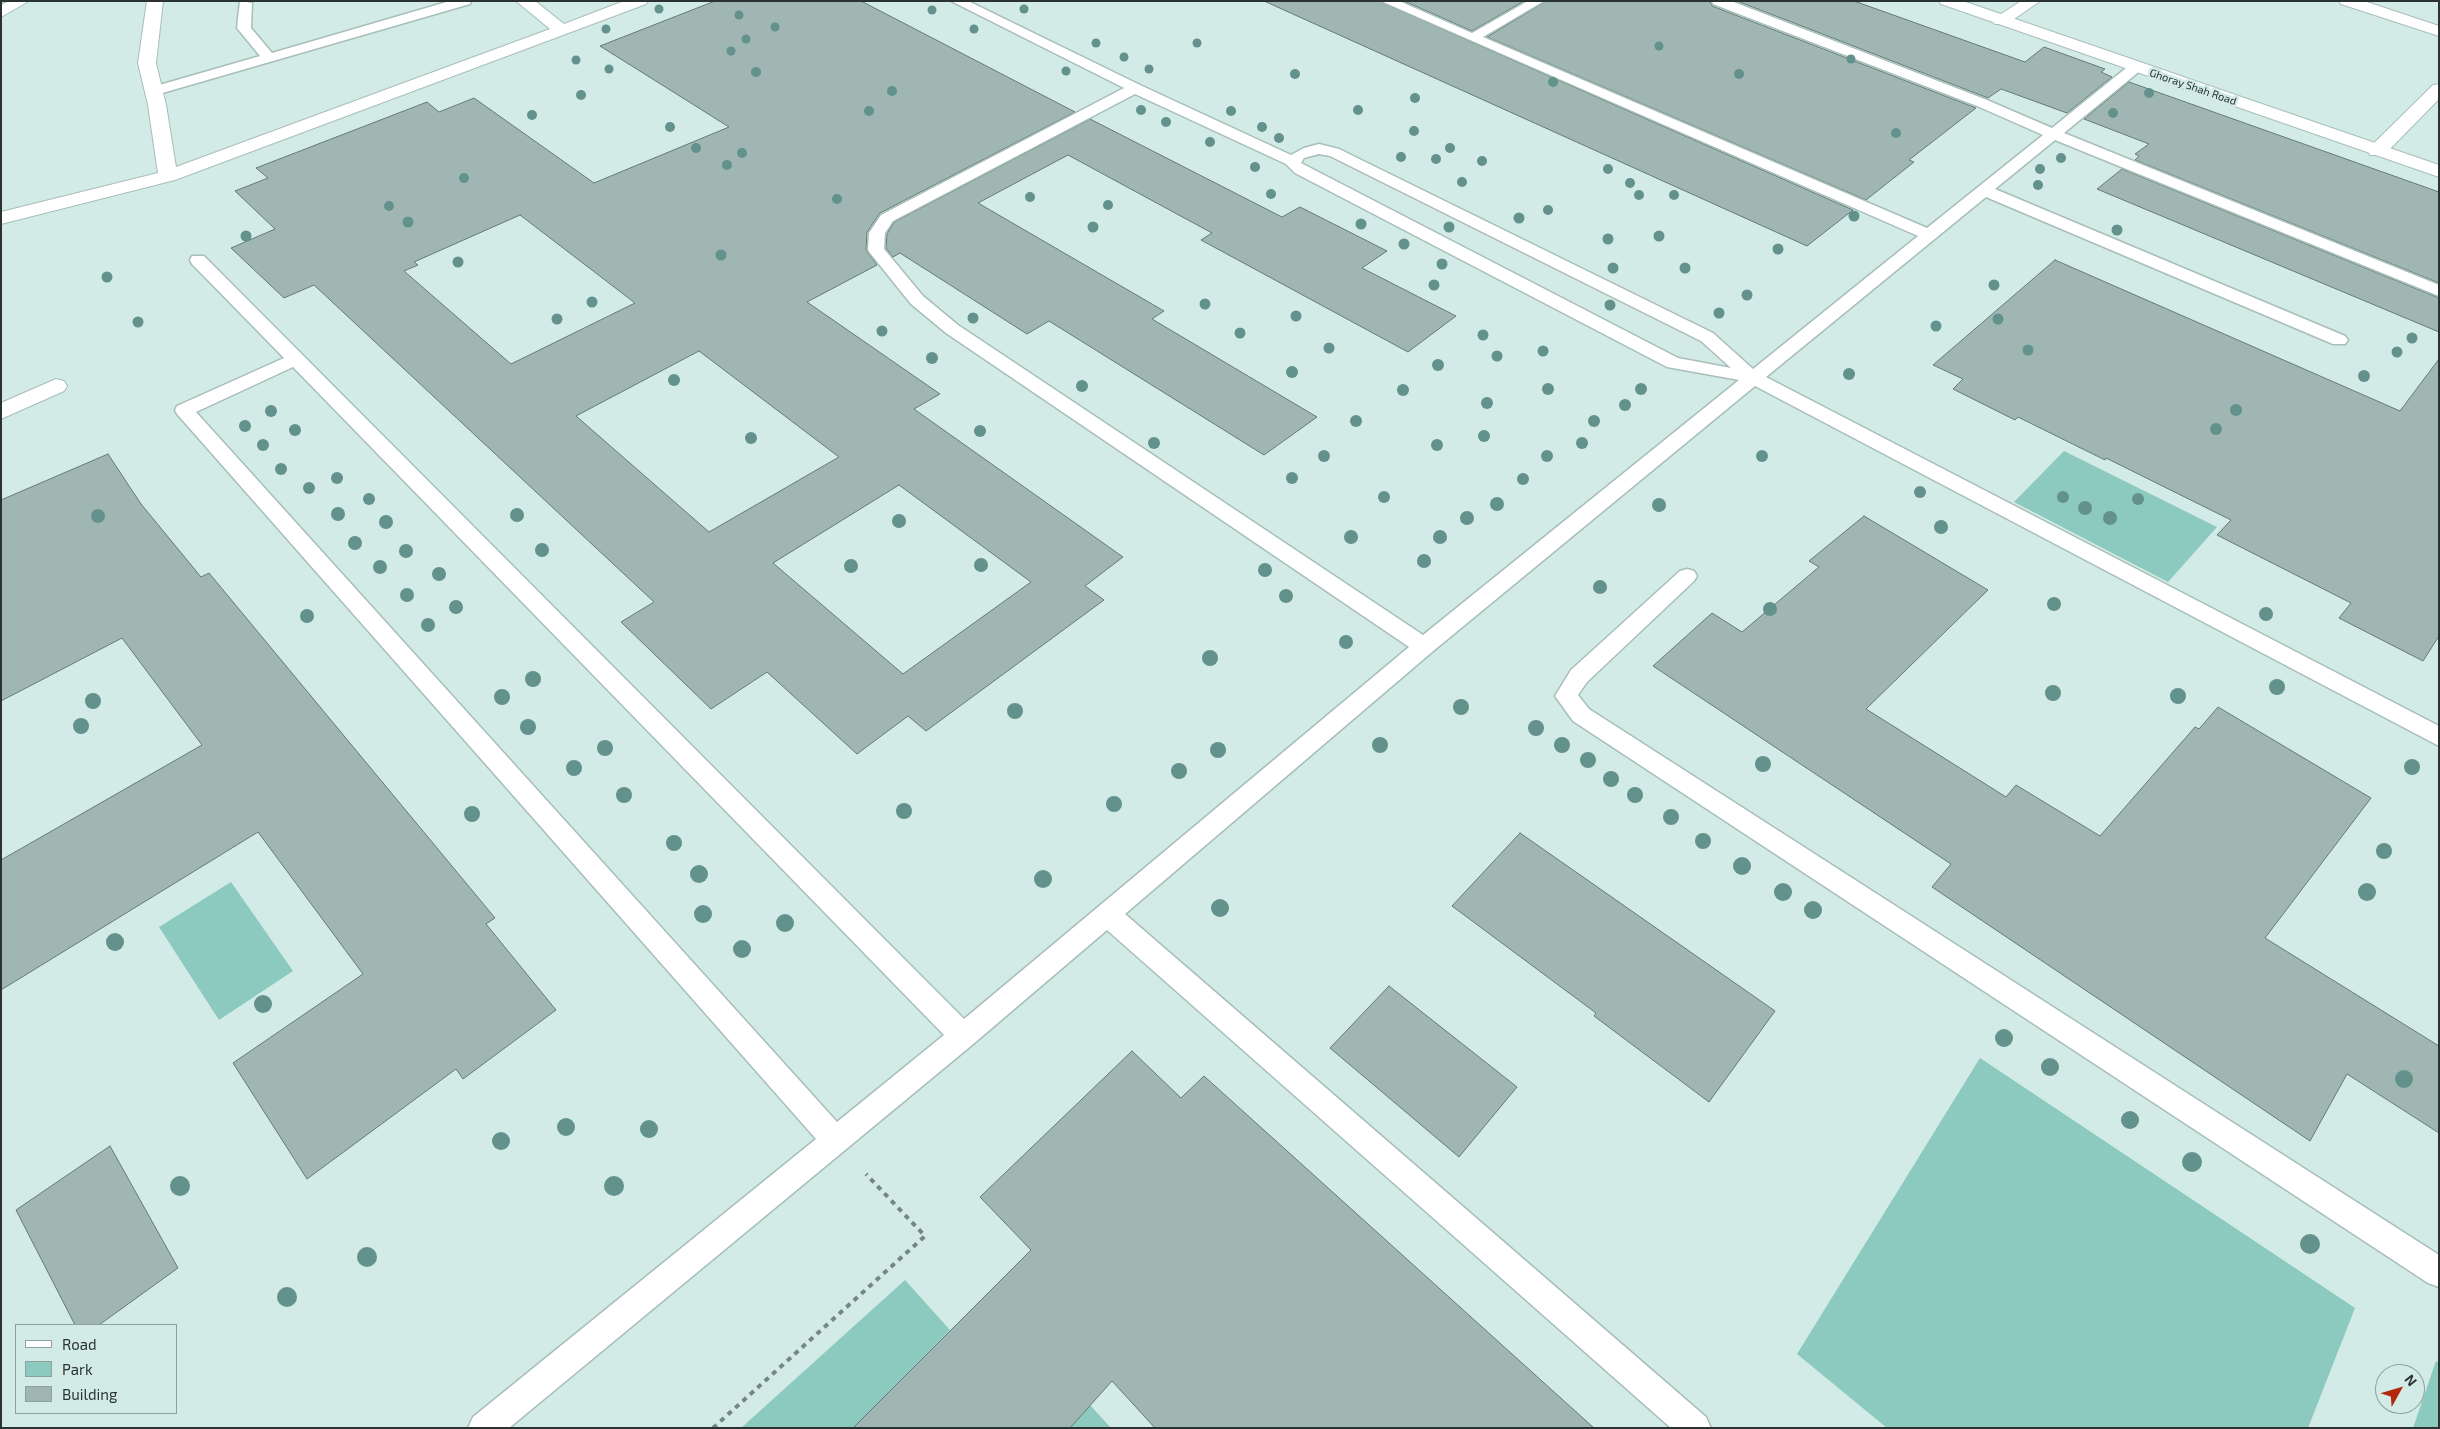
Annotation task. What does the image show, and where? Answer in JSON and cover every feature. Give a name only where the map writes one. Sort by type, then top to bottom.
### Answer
[{"type":"street","points":[[1,12],[21,1]]},
{"type":"street","points":[[155,1],[147,63],[154,91],[168,176]]},
{"type":"street","points":[[524,1],[562,30]]},
{"type":"street","points":[[1,218],[168,176],[640,1]]},
{"type":"street","name":"Ghoray Shah Road","points":[[1947,1],[2439,171]]},
{"type":"street","points":[[2001,20],[2032,1]]},
{"type":"street","points":[[2347,1],[2439,31]]},
{"type":"street","points":[[2377,151],[2439,89]]},
{"type":"street","points":[[1,412],[56,386]]},
{"type":"lane","points":[[154,91],[465,1]]},
{"type":"lane","points":[[957,1],[1134,88],[1261,148],[1294,161]]},
{"type":"lane","points":[[1388,1],[1927,234]]},
{"type":"lane","points":[[1472,38],[1538,1]]},
{"type":"lane","points":[[1718,1],[1982,103],[2120,163],[2439,291]]},
{"type":"lane","points":[[245,3],[244,28],[269,58]]},
{"type":"lane","points":[[484,1428],[963,1036],[1424,646],[1927,234],[2136,67]]},
{"type":"lane","points":[[1134,88],[887,218],[877,233],[876,250],[917,300],[952,329],[1424,646]]},
{"type":"lane","points":[[1294,161],[1309,150],[1319,149],[1334,152],[1708,337],[1752,377],[2439,737]]},
{"type":"lane","points":[[1294,161],[1294,165],[1300,170],[1673,363],[1752,377]]},
{"type":"lane","points":[[1983,190],[2339,340]]},
{"type":"lane","points":[[198,260],[963,1036]]},
{"type":"lane","points":[[296,359],[184,410],[835,1140]]},
{"type":"lane","points":[[1687,576],[1580,676],[1566,696],[1581,715],[2439,1272]]},
{"type":"lane","points":[[1107,914],[1695,1428]]},
{"type":"path","points":[[713,1428],[925,1236],[835,1140]]},
{"type":"green space","points":[[2064,451],[2217,527],[2168,582],[2014,502]]},
{"type":"green space","points":[[231,882],[293,971],[219,1020],[159,927]]},
{"type":"green space","points":[[1980,1058],[2355,1308],[2308,1428],[1887,1428],[1797,1354]]},
{"type":"green space","points":[[905,1280],[950,1330],[853,1428],[741,1428]]},
{"type":"green space","points":[[2436,1361],[2439,1363],[2439,1428],[2413,1428],[2418,1414],[2425,1414],[2425,1393]]},
{"type":"green space","points":[[1090,1405],[1111,1428],[1070,1428]]},
{"type":"building","points":[[715,1],[861,1],[1075,112],[880,213],[867,232],[866,250],[877,265],[807,302],[940,394],[914,409],[1123,557],[1085,586],[1104,600],[926,731],[908,716],[857,754],[767,672],[711,709],[621,622],[654,602],[314,285],[284,298],[231,248],[275,229],[235,191],[268,178],[256,168],[427,102],[439,112],[474,98],[594,183],[729,127],[600,46]],"holes":[[[520,215],[635,303],[511,364],[404,271],[418,265],[414,262]],[[699,351],[839,457],[709,532],[576,416]],[[899,485],[1031,582],[903,674],[773,563]]]},
{"type":"building","points":[[1264,1],[1379,1],[1853,210],[1807,246]]},
{"type":"building","points":[[1404,1],[1524,1],[1472,31]]},
{"type":"building","points":[[1546,1],[1710,1],[1712,6],[1976,108],[1909,160],[1914,162],[1866,200],[1487,37]]},
{"type":"building","points":[[1737,1],[1854,1],[2025,62],[2044,47],[2105,69],[2101,72],[2112,77],[2067,113],[2001,89],[1988,98]]},
{"type":"building","points":[[2129,82],[2439,192],[2439,283],[2135,160],[2139,156],[2135,154],[2149,144],[2084,119]]},
{"type":"building","points":[[1090,119],[1282,217],[1300,207],[1387,251],[1362,268],[1456,316],[1408,352],[1201,240],[1212,233],[1068,155],[978,203],[1164,311],[1152,319],[1317,417],[1264,455],[1049,321],[1027,334],[900,253],[893,257],[886,248],[887,234],[894,222]]},
{"type":"building","points":[[2122,169],[2439,298],[2439,332],[2097,189]]},
{"type":"building","points":[[2055,260],[2400,411],[2439,359],[2439,636],[2423,661],[2339,618],[2351,603],[2217,535],[2231,520],[2106,458],[2105,460],[2018,417],[2015,420],[1953,389],[1963,379],[1933,365]]},
{"type":"building","points":[[108,454],[141,504],[201,577],[209,573],[495,918],[486,924],[556,1010],[463,1079],[456,1069],[307,1179],[233,1063],[363,974],[258,832],[1,990],[1,860],[202,745],[122,638],[1,701],[1,500]]},
{"type":"building","points":[[1864,516],[1988,590],[1866,709],[2006,797],[2016,785],[2100,836],[2195,727],[2199,729],[2218,707],[2371,798],[2265,938],[2439,1046],[2439,1133],[2347,1074],[2310,1141],[1932,887],[1951,864],[1653,666],[1712,613],[1742,632],[1819,567],[1809,561]]},
{"type":"building","points":[[1520,833],[1775,1011],[1709,1102],[1594,1016],[1596,1013],[1452,906]]},
{"type":"building","points":[[1389,986],[1517,1087],[1459,1157],[1330,1048]]},
{"type":"building","points":[[1132,1051],[1181,1098],[1204,1076],[1594,1428],[1155,1428],[1112,1381],[1070,1428],[853,1428],[1031,1250],[980,1197]]},
{"type":"building","points":[[110,1146],[178,1268],[100,1324],[74,1324],[16,1210]]}]
